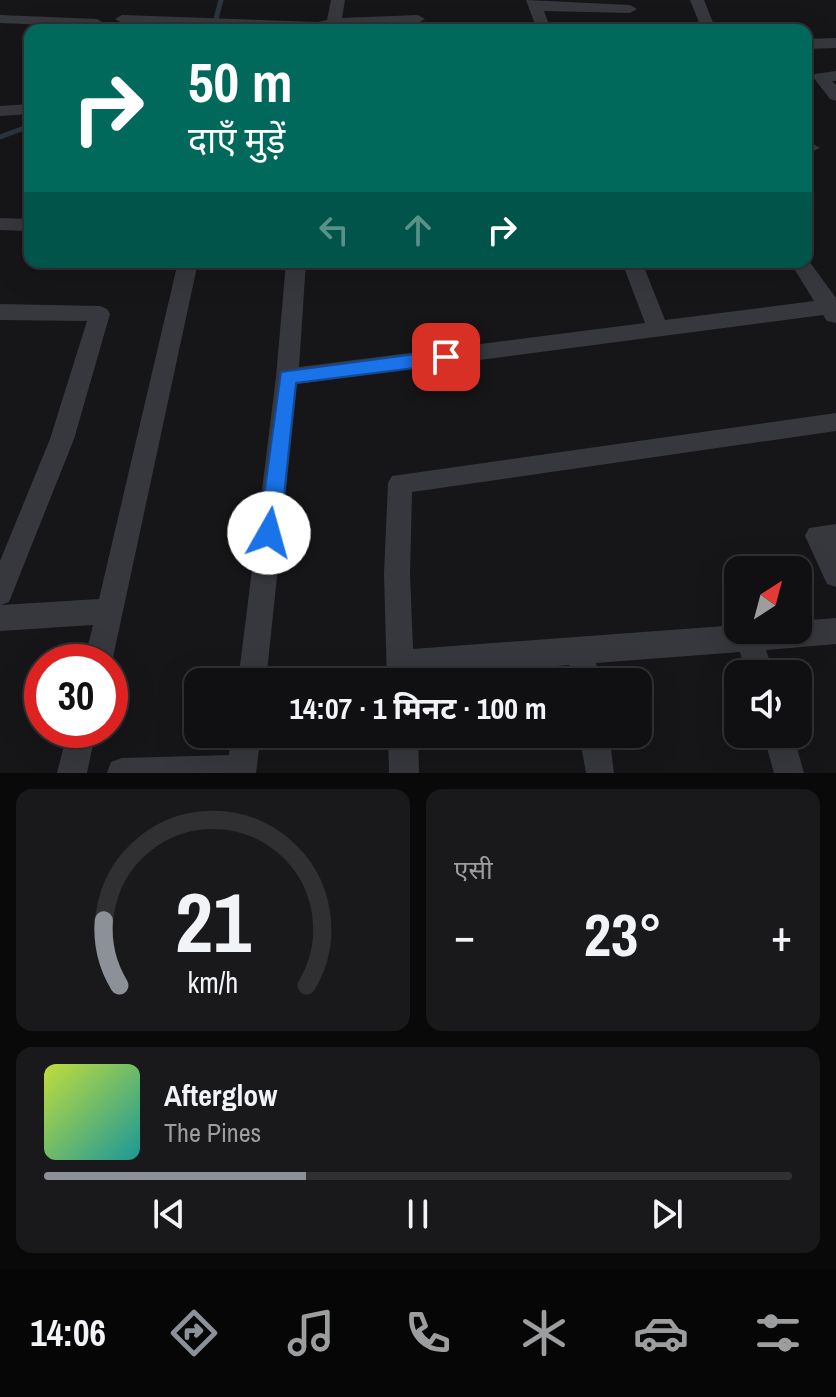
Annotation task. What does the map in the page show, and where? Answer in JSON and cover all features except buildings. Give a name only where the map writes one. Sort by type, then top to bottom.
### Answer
[{"type":"street","points":[[122,19],[127,0]]},
{"type":"street","points":[[334,23],[338,0]]},
{"type":"street","points":[[697,0],[707,24]]},
{"type":"street","points":[[542,24],[534,4],[630,9]]},
{"type":"street","points":[[0,19],[69,24]]},
{"type":"street","points":[[103,24],[122,19],[229,24]]},
{"type":"street","points":[[330,24],[418,19]]},
{"type":"street","points":[[812,44],[836,43]]},
{"type":"street","points":[[836,76],[821,77],[836,96]]},
{"type":"street","points":[[0,111],[24,109]]},
{"type":"street","points":[[0,224],[24,225]]},
{"type":"street","points":[[102,644],[187,268]]},
{"type":"street","points":[[254,668],[287,377],[296,268]]},
{"type":"street","points":[[634,268],[659,331]]},
{"type":"street","points":[[287,377],[833,311],[804,268]]},
{"type":"street","points":[[0,312],[100,314],[62,439],[0,593]]},
{"type":"street","points":[[401,668],[397,574],[400,483],[836,422]]},
{"type":"street","points":[[836,535],[818,536],[836,575]]},
{"type":"street","points":[[0,618],[109,611]]},
{"type":"street","points":[[812,633],[836,631]]},
{"type":"street","points":[[440,668],[580,650],[724,639]]},
{"type":"street","points":[[580,650],[583,668]]},
{"type":"street","points":[[72,773],[78,748]]},
{"type":"street","points":[[122,773],[241,771],[244,748]]},
{"type":"street","points":[[403,748],[404,773]]},
{"type":"street","points":[[596,748],[600,771]]},
{"type":"street","points":[[782,748],[789,773]]},
{"type":"waterway","points":[[215,24],[221,0]]},
{"type":"waterway","points":[[0,137],[24,128]]},
{"type":"route","points":[[269,533],[287,377],[446,357]]}]
